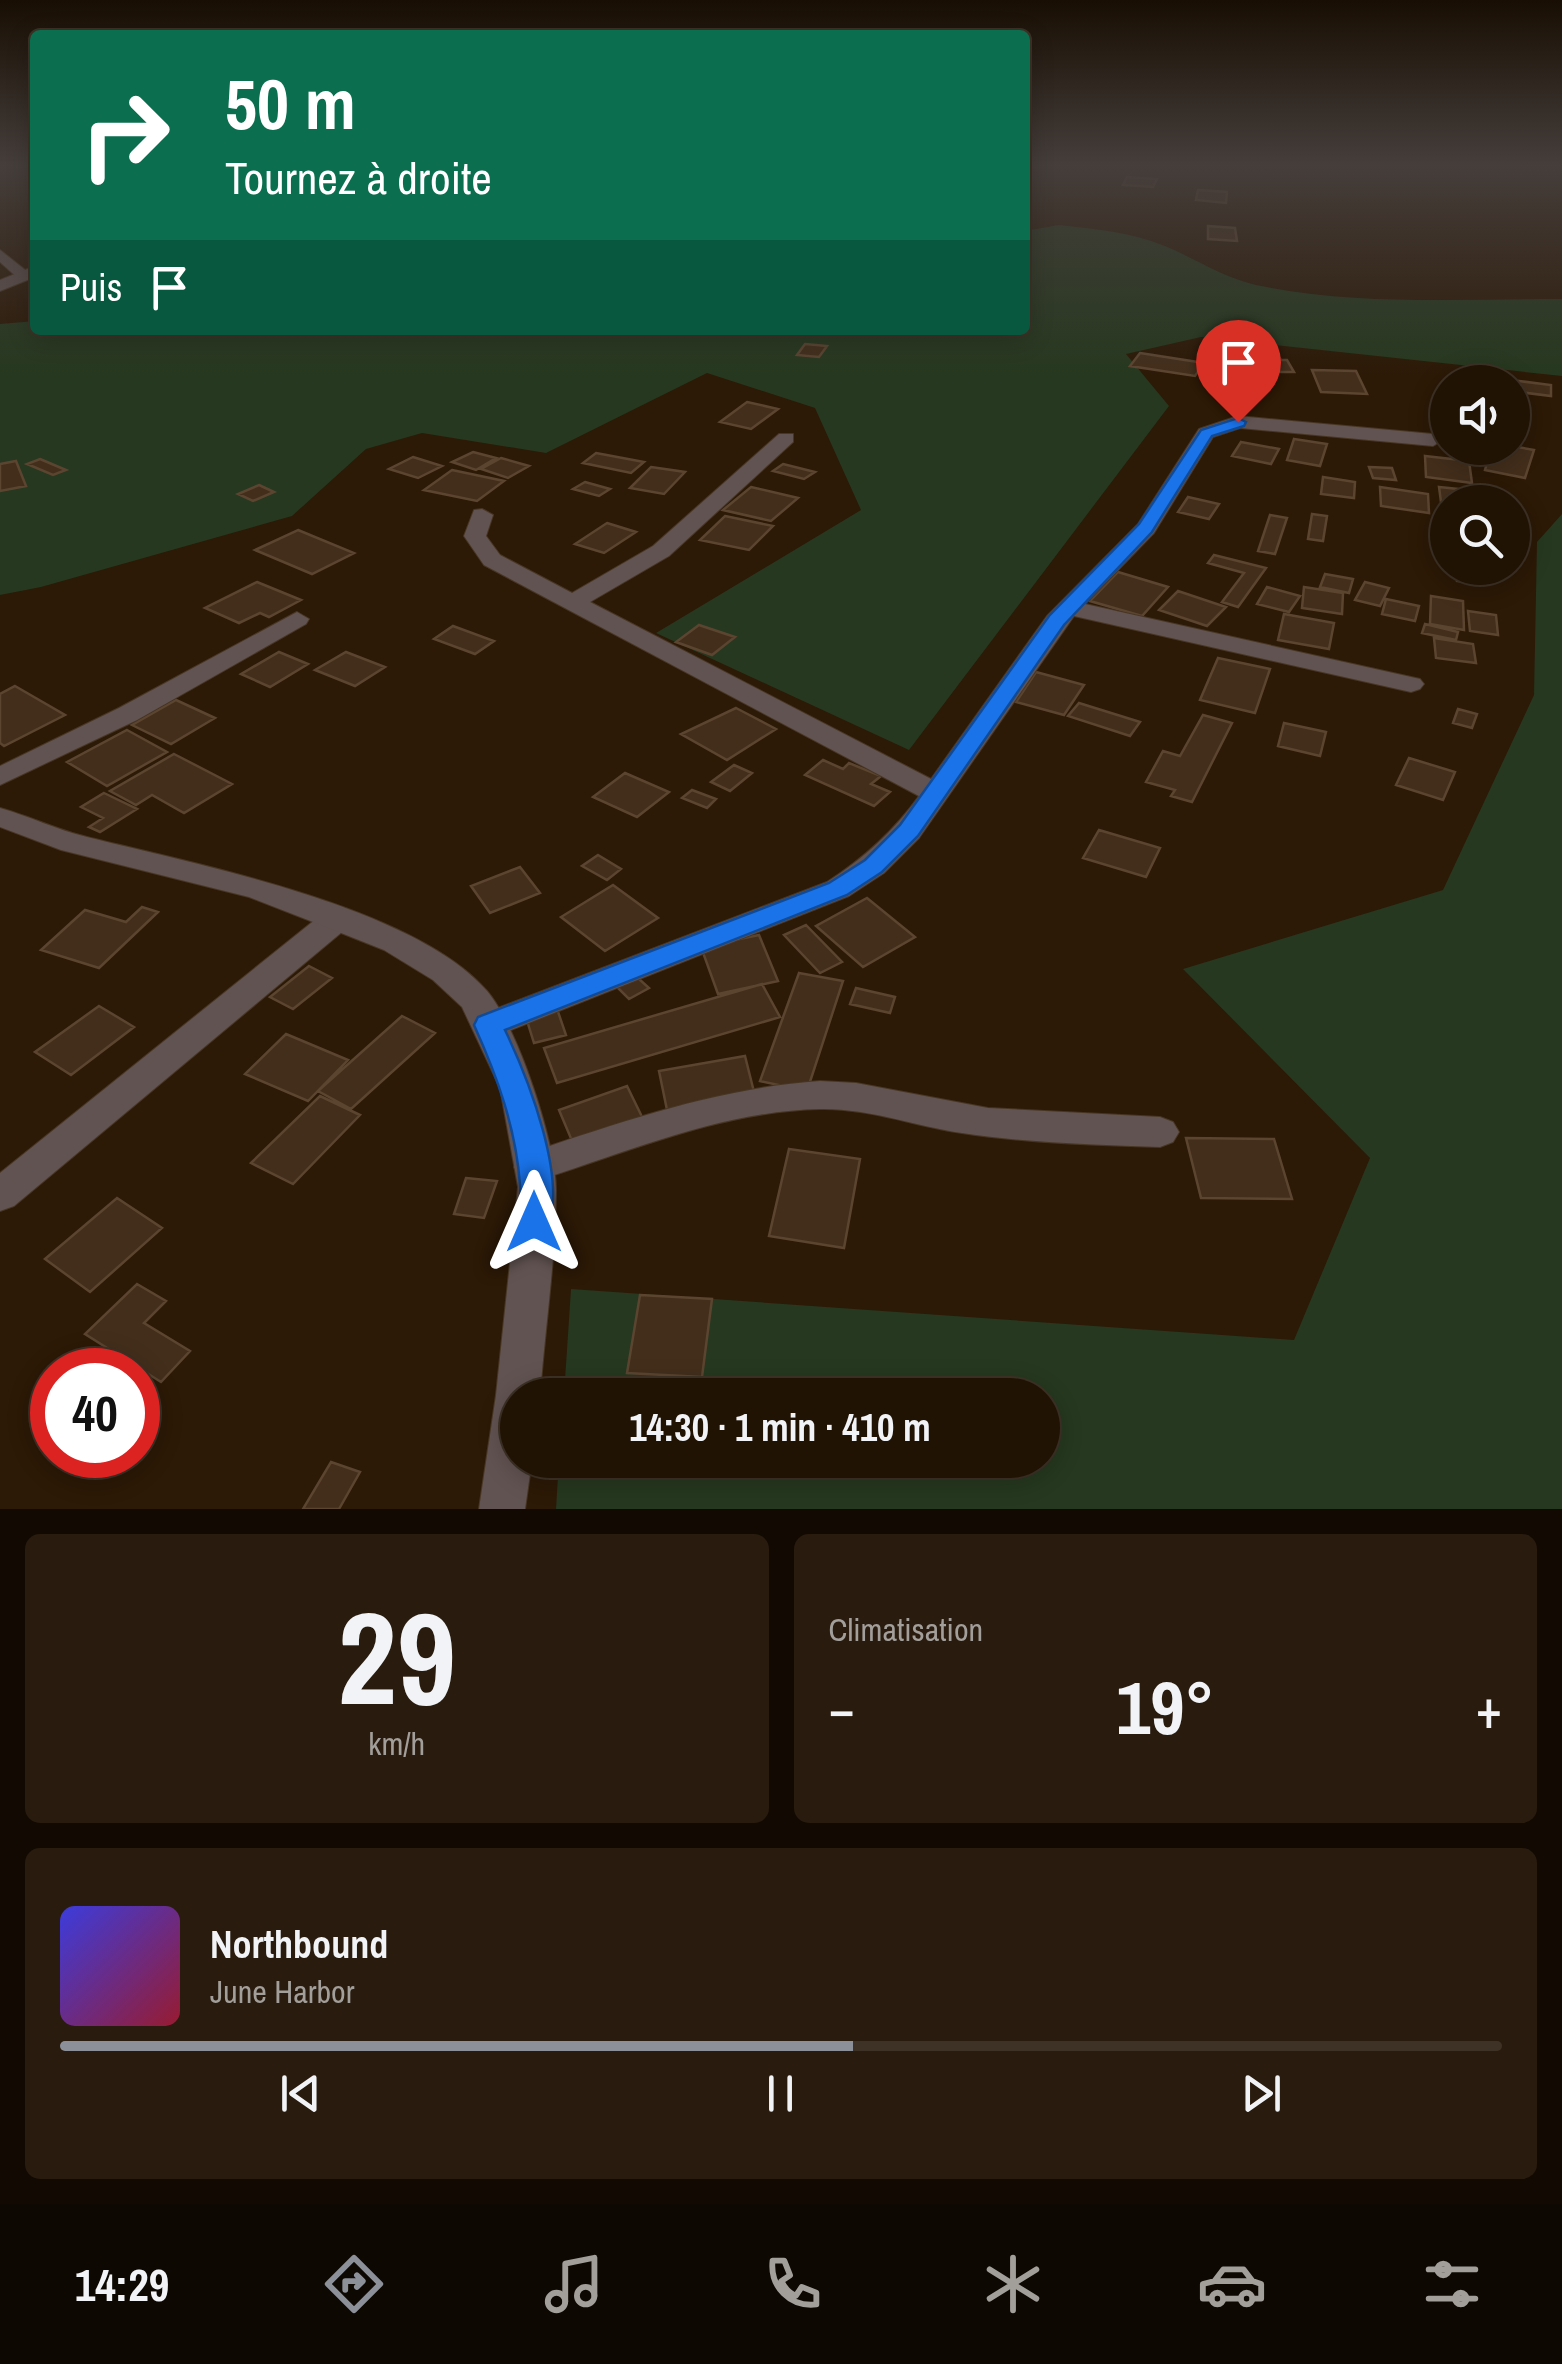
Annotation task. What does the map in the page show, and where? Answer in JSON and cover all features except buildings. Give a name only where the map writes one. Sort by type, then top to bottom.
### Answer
[{"type":"street","points":[[0,254],[30,274]]},
{"type":"street","points":[[0,286],[30,274]]},
{"type":"street","points":[[488,1025],[838,889],[874,866],[909,831],[1035,649],[1146,528],[1206,433],[1238,422],[1430,440]]},
{"type":"street","points":[[572,603],[661,551],[786,438]]},
{"type":"street","points":[[482,515],[475,536],[492,560],[936,793]]},
{"type":"street","points":[[1069,608],[1411,684]]},
{"type":"street","points":[[0,777],[128,714],[297,618]]},
{"type":"street","points":[[0,817],[72,843],[258,888],[396,942],[445,972],[476,1000],[518,1088],[533,1168],[536,1206],[520,1378]]},
{"type":"street","points":[[0,1195],[337,919]]},
{"type":"street","points":[[533,1168],[746,1104],[796,1096],[827,1095],[961,1119],[1066,1131],[1160,1132]]},
{"type":"street","points":[[502,1509],[506,1478]]},
{"type":"green space","points":[[1030,234],[1139,237],[1244,282],[1294,292],[1408,300],[1562,299],[1562,376],[1530,373],[1530,365],[1460,365],[1201,337],[1126,354],[1169,406],[909,750],[656,633],[861,510],[815,408],[707,373],[546,453],[422,433],[366,449],[292,516],[0,595],[0,324],[30,321],[30,335],[1030,335]]},
{"type":"green space","points":[[1562,514],[1562,1509],[556,1509],[558,1478],[1060,1478],[1060,1378],[565,1378],[571,1289],[1294,1340],[1370,1158],[1183,969],[1443,890],[1534,695],[1537,542]]},
{"type":"route","points":[[534,1222],[537,1186],[518,1088],[488,1025],[838,889],[874,866],[909,831],[1056,620],[1146,528],[1206,433],[1238,422]]}]
